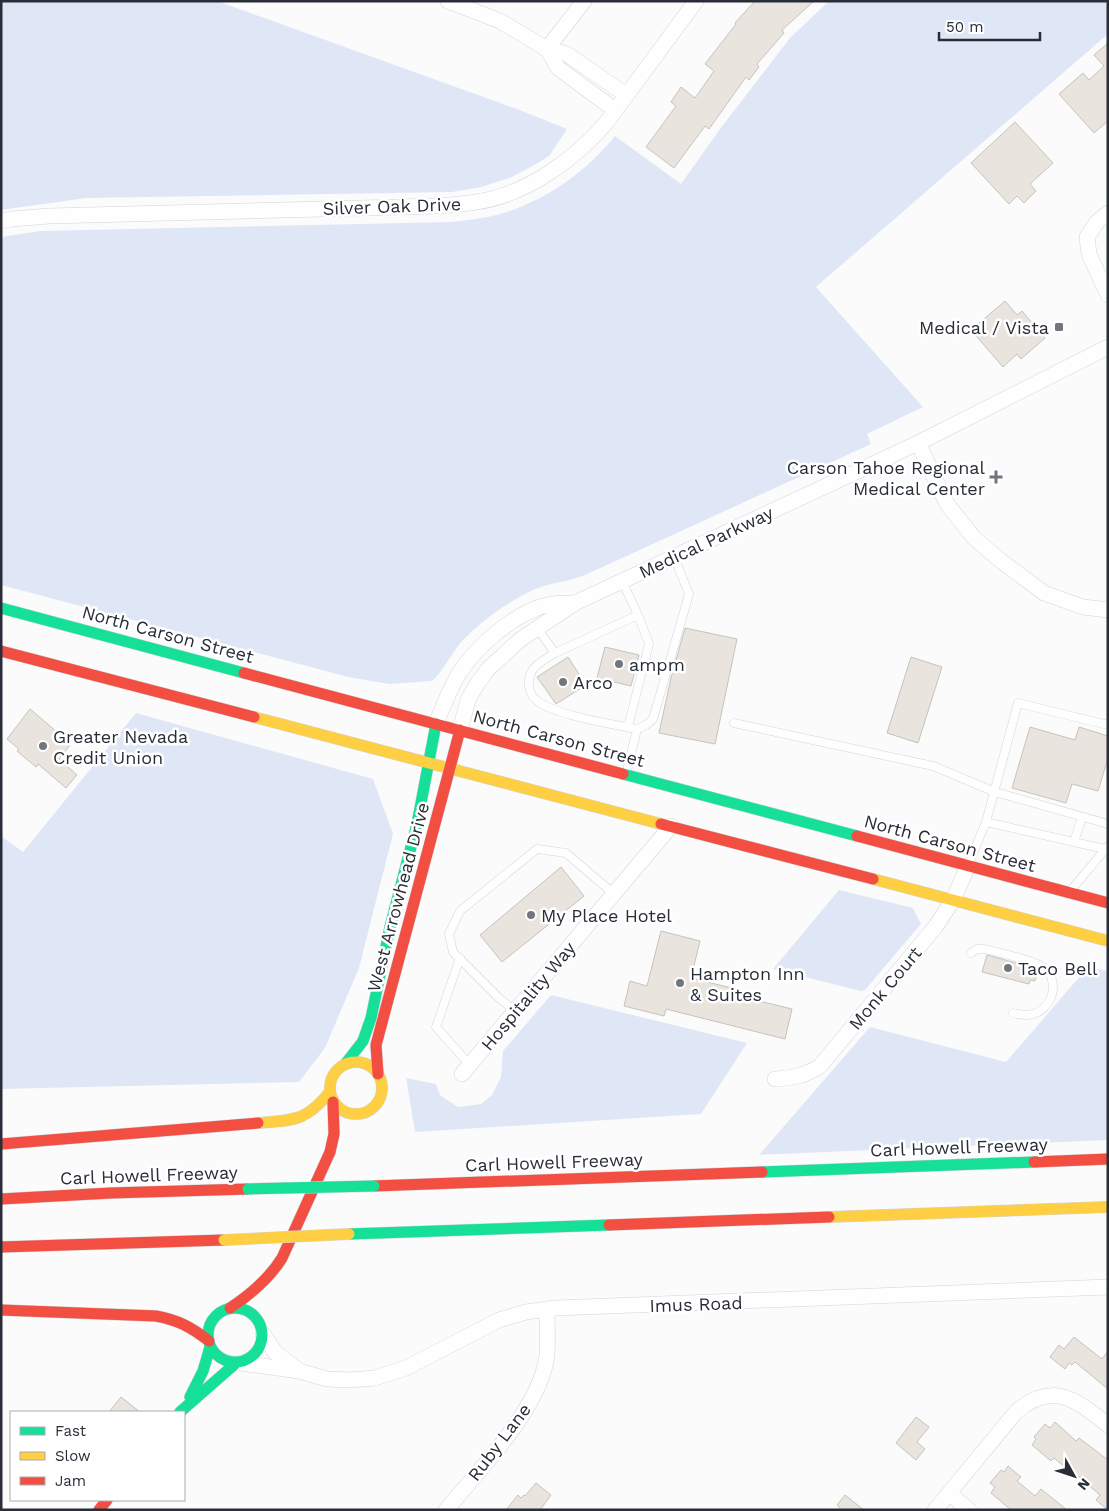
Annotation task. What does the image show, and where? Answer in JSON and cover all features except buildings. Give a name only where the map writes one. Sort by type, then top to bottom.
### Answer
[{"type":"main road","name":"North Carson Street","points":[[1,608],[1108,903]]},
{"type":"main road","points":[[1,651],[1108,941]]},
{"type":"main road","name":"West Arrowhead Drive","points":[[346,1063],[363,1041],[371,1018],[390,927],[417,824],[436,724]]},
{"type":"main road","name":"West Arrowhead Drive","points":[[378,1074],[376,1045],[460,730]]},
{"type":"main road","points":[[269,1291],[273,1273],[302,1216],[330,1152],[334,1134],[331,1078],[336,1070],[346,1063],[360,1062],[369,1065],[378,1074],[382,1087],[381,1096],[373,1108],[364,1113],[353,1125]]},
{"type":"main road","points":[[331,1098],[342,1111],[353,1114],[364,1113]]},
{"type":"main road","points":[[1,1144],[293,1120],[307,1116],[331,1098]]},
{"type":"main road","points":[[330,1152],[344,1135]]},
{"type":"main road","name":"Carl Howell Freeway","points":[[1,1199],[111,1193],[374,1186],[1108,1159]]},
{"type":"main road","points":[[1,1247],[1108,1207]]},
{"type":"main road","points":[[183,1409],[203,1371],[209,1344],[210,1323],[218,1313],[230,1308],[251,1293],[273,1273]]},
{"type":"main road","points":[[183,1409],[239,1363],[252,1357],[260,1347],[266,1306]]},
{"type":"main road","points":[[230,1308],[240,1308],[250,1312],[260,1323],[262,1331]]},
{"type":"main road","points":[[1,1310],[133,1314],[176,1320],[200,1333],[220,1358],[230,1363],[239,1363]]},
{"type":"street","points":[[448,1],[500,21],[547,49],[567,54],[626,95]]},
{"type":"street","points":[[547,49],[584,1]]},
{"type":"street","name":"Silver Oak Drive","points":[[1,221],[49,216],[438,206],[478,202],[512,192],[545,175],[572,157],[592,139],[696,1]]},
{"type":"street","points":[[547,49],[558,68],[615,110]]},
{"type":"street","points":[[1108,213],[1097,222],[1087,237],[1089,254],[1108,295]]},
{"type":"street","name":"Medical Parkway","points":[[460,730],[468,700],[482,677],[520,639],[574,603],[918,443],[1108,347]]},
{"type":"street","points":[[918,443],[946,504],[974,538],[1000,561],[1044,593],[1083,607],[1108,610]]},
{"type":"street","name":"Medical Parkway","points":[[436,724],[448,694],[461,671],[482,646],[527,611],[545,605],[574,603]]},
{"type":"street","name":"Hospitality Way","points":[[466,1070],[671,826]]},
{"type":"street","name":"Monk Court","points":[[775,1079],[792,1078],[808,1074],[820,1066],[936,926],[953,900],[968,866]]},
{"type":"street","name":"Imus Road","points":[[239,1363],[299,1371],[326,1379],[375,1378],[406,1368],[499,1320],[526,1312],[547,1309],[1108,1287]]},
{"type":"street","name":"Ruby Lane","points":[[446,1510],[511,1432],[526,1410],[538,1386],[547,1356],[547,1309]]},
{"type":"street","name":"Imus Road","points":[[262,1331],[275,1352],[299,1371]]},
{"type":"street","points":[[935,1510],[1016,1412],[1029,1401],[1055,1395],[1070,1399],[1083,1405],[1108,1426]]},
{"type":"street","points":[[949,1493],[969,1510]]},
{"type":"lane","points":[[638,615],[555,653],[534,667],[528,679],[528,685],[533,698],[540,703],[566,713],[637,729],[646,726],[653,719],[688,594],[674,557]]},
{"type":"lane","points":[[622,581],[649,644],[628,727]]},
{"type":"lane","points":[[538,628],[555,653]]},
{"type":"lane","points":[[968,866],[986,822],[1018,703],[1108,725]]},
{"type":"lane","points":[[734,722],[933,766],[995,792],[1108,824]]},
{"type":"lane","points":[[626,774],[637,729]]},
{"type":"lane","points":[[1074,842],[1082,817]]},
{"type":"lane","points":[[986,822],[1106,848],[1069,892]]},
{"type":"lane","points":[[515,1011],[499,998],[453,952],[450,934],[460,911],[537,849],[566,853],[614,894]]},
{"type":"lane","points":[[971,953],[977,949],[985,950],[1040,964],[1050,974],[1053,993],[1046,1005],[1028,1015],[1012,1013]]},
{"type":"lane","points":[[460,958],[436,1027],[466,1070]]},
{"type":"shaded area","points":[[1,1],[217,1],[517,109],[567,129],[549,156],[538,163],[512,177],[481,187],[452,192],[86,198],[1,210]]},
{"type":"shaded area","points":[[829,1],[1108,1],[1108,34],[816,287],[923,407],[867,434],[871,444],[583,576],[538,588],[518,598],[497,611],[470,633],[432,681],[389,684],[348,677],[1,585],[1,237],[40,231],[451,222],[493,216],[523,206],[567,182],[593,160],[615,136],[681,184],[720,129],[790,38]]},
{"type":"shaded area","points":[[136,713],[373,779],[393,834],[359,968],[325,1048],[299,1082],[1,1089],[1,836],[23,852]]},
{"type":"shaded area","points":[[839,890],[913,908],[921,924],[865,990],[861,991],[773,969]]},
{"type":"shaded area","points":[[1088,967],[1108,971],[1108,1140],[759,1155],[870,1027],[1006,1062]]},
{"type":"shaded area","points":[[551,995],[747,1043],[701,1114],[415,1132],[406,1078],[436,1084],[440,1095],[458,1107],[481,1104],[492,1095],[501,1077],[503,1051]]},
{"type":"traffic: fast","points":[[1,608],[244,673]]},
{"type":"traffic: fast","points":[[346,1063],[363,1041],[371,1018],[390,927],[417,824],[436,724]]},
{"type":"traffic: fast","points":[[623,774],[857,836]]},
{"type":"traffic: fast","points":[[762,1172],[1034,1162]]},
{"type":"traffic: fast","points":[[248,1189],[374,1186]]},
{"type":"traffic: fast","points":[[349,1234],[609,1225]]},
{"type":"traffic: fast","points":[[230,1308],[240,1308],[250,1312],[258,1320],[262,1335],[258,1350],[250,1358],[240,1362],[230,1362],[220,1358],[212,1350],[208,1340],[208,1330],[212,1320],[220,1312],[230,1308]]},
{"type":"traffic: fast","points":[[190,1397],[203,1371],[210,1347]]},
{"type":"traffic: fast","points":[[181,1411],[236,1363]]},
{"type":"traffic: slow","points":[[254,717],[661,824]]},
{"type":"traffic: slow","points":[[873,879],[1108,941]]},
{"type":"traffic: slow","points":[[351,1062],[361,1062],[375,1069],[382,1083],[382,1088],[382,1093],[375,1107],[361,1114],[351,1114],[341,1110],[334,1103],[330,1093],[330,1083],[334,1073],[341,1066],[351,1062]]},
{"type":"traffic: slow","points":[[258,1123],[298,1118],[313,1110],[329,1093]]},
{"type":"traffic: slow","points":[[829,1217],[1108,1207]]},
{"type":"traffic: slow","points":[[224,1240],[349,1234]]},
{"type":"traffic: jam","points":[[1,651],[254,717]]},
{"type":"traffic: jam","points":[[244,673],[623,774]]},
{"type":"traffic: jam","points":[[378,1074],[376,1045],[460,730]]},
{"type":"traffic: jam","points":[[661,824],[873,879]]},
{"type":"traffic: jam","points":[[857,836],[1108,903]]},
{"type":"traffic: jam","points":[[230,1308],[259,1286],[282,1258],[330,1152],[334,1134],[333,1102]]},
{"type":"traffic: jam","points":[[1,1144],[258,1123]]},
{"type":"traffic: jam","points":[[1034,1162],[1108,1159]]},
{"type":"traffic: jam","points":[[374,1186],[762,1172]]},
{"type":"traffic: jam","points":[[1,1199],[111,1193],[248,1189]]},
{"type":"traffic: jam","points":[[609,1225],[829,1217]]},
{"type":"traffic: jam","points":[[1,1247],[224,1240]]},
{"type":"traffic: jam","points":[[1,1310],[156,1316],[184,1325],[209,1341]]},
{"type":"traffic: jam","points":[[99,1510],[106,1501]]},
{"type":"place","name":"Medical / Vista","points":[[1059,327]]},
{"type":"place","name":"Carson Tahoe Regional Medical Center","points":[[996,477]]},
{"type":"place","name":"ampm","points":[[619,664]]},
{"type":"place","name":"Arco","points":[[563,682]]},
{"type":"place","name":"Greater Nevada Credit Union","points":[[43,746]]},
{"type":"place","name":"My Place Hotel","points":[[531,915]]},
{"type":"place","name":"Taco Bell","points":[[1008,968]]},
{"type":"place","name":"Hampton Inn & Suites","points":[[680,983]]}]
